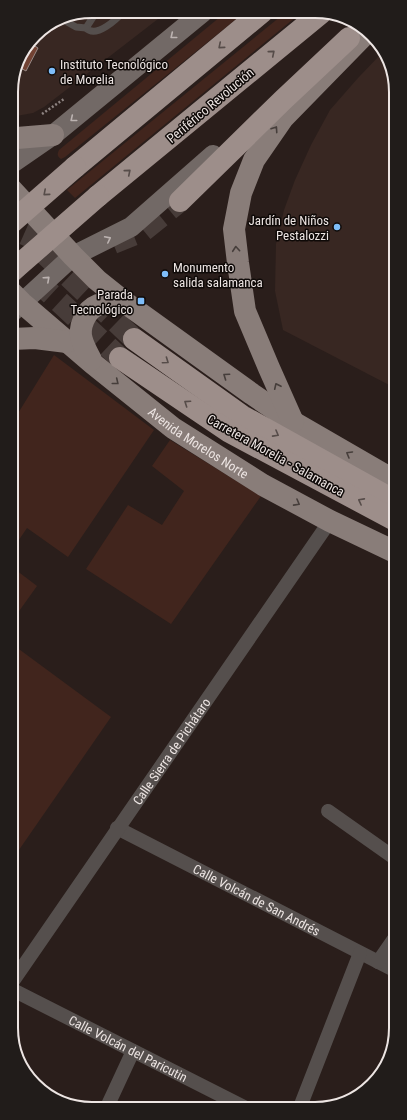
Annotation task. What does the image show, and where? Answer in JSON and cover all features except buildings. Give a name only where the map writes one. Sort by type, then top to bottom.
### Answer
[{"type":"highway","points":[[18,217],[75,167],[255,18]]},
{"type":"highway","name":"Periférico Revolución","points":[[18,267],[98,196],[314,18]]},
{"type":"highway","points":[[180,201],[283,100],[359,33]]},
{"type":"highway","name":"Carretera Morelia - Salamanca","points":[[134,339],[242,416],[389,498]]},
{"type":"highway","name":"Carretera Morelia - Salamanca","points":[[120,358],[228,431],[389,517]]},
{"type":"main road","points":[[18,159],[53,135],[197,18]]},
{"type":"main road","points":[[18,300],[73,256],[131,227],[359,33]]},
{"type":"main road","points":[[294,422],[269,368],[246,310],[234,228],[241,193],[254,160],[283,118],[359,33]]},
{"type":"main road","points":[[18,138],[53,135]]},
{"type":"main road","points":[[18,197],[97,280],[127,304],[252,394],[294,422],[389,477]]},
{"type":"main road","points":[[92,363],[82,339],[81,329],[84,320],[91,309],[98,305],[111,303],[127,304]]},
{"type":"main road","name":"Avenida Morelos Norte","points":[[18,304],[174,428],[263,485],[330,522],[389,549]]},
{"type":"main road","points":[[18,339],[35,338],[67,342]]},
{"type":"street","name":"Calle Sierra de Pichátaro","points":[[18,972],[330,522]]},
{"type":"street","points":[[328,811],[389,854]]},
{"type":"street","name":"Calle Volcán de San Andrés","points":[[117,828],[389,968]]},
{"type":"street","points":[[378,962],[389,946]]},
{"type":"street","points":[[302,1102],[360,953]]},
{"type":"street","name":"Calle Volcán del Paricutin","points":[[18,993],[234,1102]]},
{"type":"street","points":[[109,1102],[133,1051]]},
{"type":"lane","points":[[86,28],[92,18]]},
{"type":"lane","points":[[68,23],[76,27],[86,28],[88,31],[93,32],[106,27],[116,18]]},
{"type":"shaded area","name":"Instituto Tecnológico de Morelia","points":[[159,18],[44,107],[33,113],[18,116],[19,78],[28,55],[36,43],[47,33],[59,26],[78,19]]},
{"type":"shaded area","points":[[219,18],[238,18],[61,159],[58,154],[59,150]]},
{"type":"shaded area","points":[[279,18],[295,18],[75,198],[67,190]]},
{"type":"shaded area","name":"Jardín de Niños Pestalozzi","points":[[379,56],[388,78],[389,87],[389,385],[283,330],[275,291],[276,244],[284,210],[295,180],[311,145],[330,110]]},
{"type":"shaded area","points":[[54,355],[154,430],[68,557],[27,528],[18,541],[18,413]]},
{"type":"shaded area","points":[[170,440],[261,496],[171,624],[86,569],[128,505],[162,525],[184,491],[152,466]]},
{"type":"shaded area","points":[[18,572],[37,586],[18,613]]},
{"type":"shaded area","points":[[18,648],[111,717],[18,851]]},
{"type":"tunnel","points":[[113,243],[143,231],[180,201]]},
{"type":"tunnel","points":[[24,234],[56,248],[61,248]]},
{"type":"tunnel","points":[[45,254],[134,339]]},
{"type":"tunnel","points":[[18,263],[120,358]]},
{"type":"place","name":"Instituto Tecnológico de Morelia","points":[[52,71]]},
{"type":"place","name":"Jardín de Niños Pestalozzi","points":[[337,227]]},
{"type":"place","name":"Monumento salida salamanca","points":[[165,274]]},
{"type":"place","name":"Parada Tecnológico","points":[[141,301]]}]
